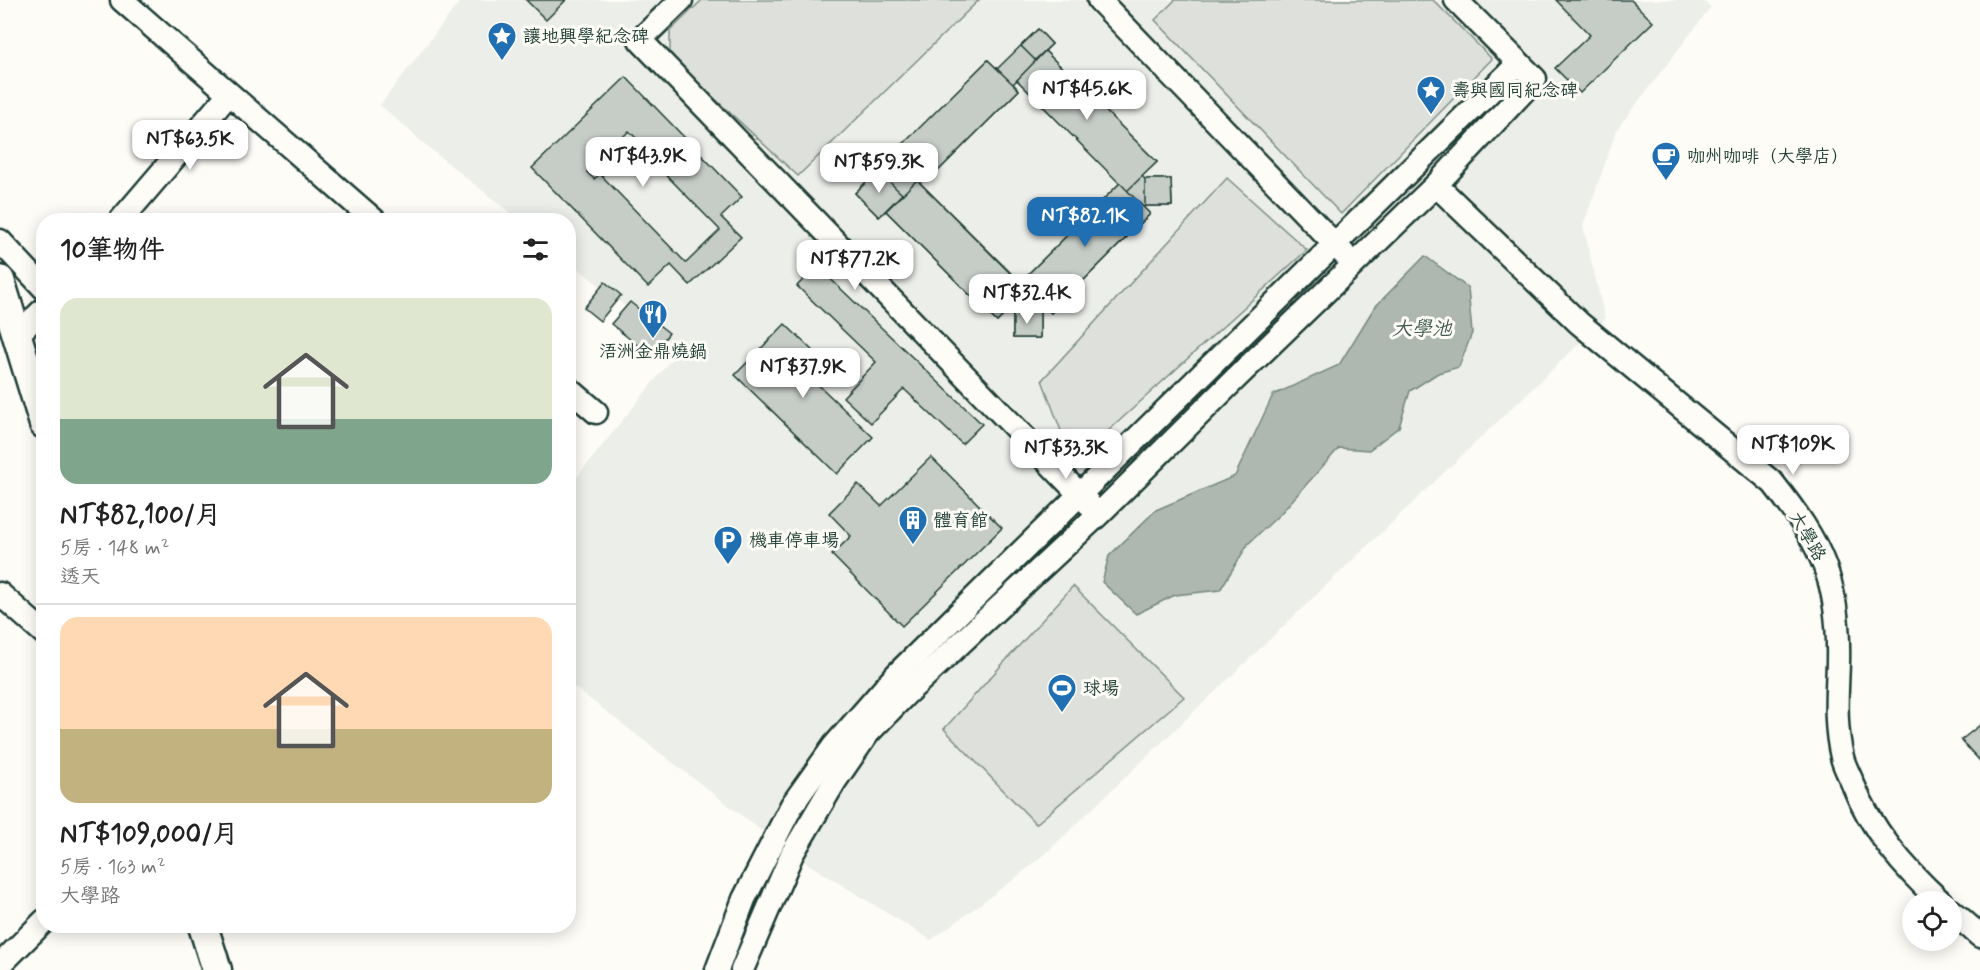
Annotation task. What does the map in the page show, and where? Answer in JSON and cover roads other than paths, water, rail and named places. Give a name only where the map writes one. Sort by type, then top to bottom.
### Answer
[{"type":"main road","points":[[0,280],[36,398]]},
{"type":"main road","points":[[205,933],[217,970]]},
{"type":"street","points":[[122,0],[228,95],[366,213]]},
{"type":"street","points":[[681,0],[640,40],[1099,514]]},
{"type":"street","points":[[1099,0],[1353,264]]},
{"type":"street","points":[[742,970],[792,854],[835,781],[868,733],[904,696],[1099,514],[1436,185],[1535,79],[1456,0]]},
{"type":"street","points":[[717,970],[744,899],[792,805],[834,746],[897,674],[1519,63]]},
{"type":"street","points":[[127,213],[228,95]]},
{"type":"street","name":"大學路","points":[[1436,185],[1579,322],[1773,483],[1795,510],[1814,540],[1828,573],[1837,614],[1838,660],[1835,711],[1842,758],[1862,807],[1886,843],[1930,891]]},
{"type":"street","points":[[0,241],[36,279]]},
{"type":"street","points":[[17,335],[36,317]]},
{"type":"street","points":[[576,395],[597,412]]},
{"type":"street","points":[[0,594],[36,626]]},
{"type":"street","points":[[1962,920],[1980,936]]},
{"type":"street","points":[[4,970],[0,965],[36,929]]},
{"type":"water","name":"大學池","points":[[1425,256],[1468,288],[1472,333],[1459,367],[1438,373],[1410,391],[1399,427],[1369,450],[1339,448],[1280,514],[1248,544],[1220,590],[1175,595],[1136,614],[1102,582],[1109,556],[1156,510],[1235,476],[1273,395],[1339,365],[1374,308]]},
{"type":"place","name":"讓地興學紀念碑","points":[[502,62]]},
{"type":"place","name":"壽與國同紀念碑","points":[[1431,116]]},
{"type":"place","name":"咖州咖啡（大學店）","points":[[1666,182]]},
{"type":"place","name":"浯洲金鼎燒鍋","points":[[653,340]]},
{"type":"place","name":"體育館","points":[[913,546]]},
{"type":"place","name":"機車停車場","points":[[728,566]]},
{"type":"place","name":"球場","points":[[1062,714]]}]
